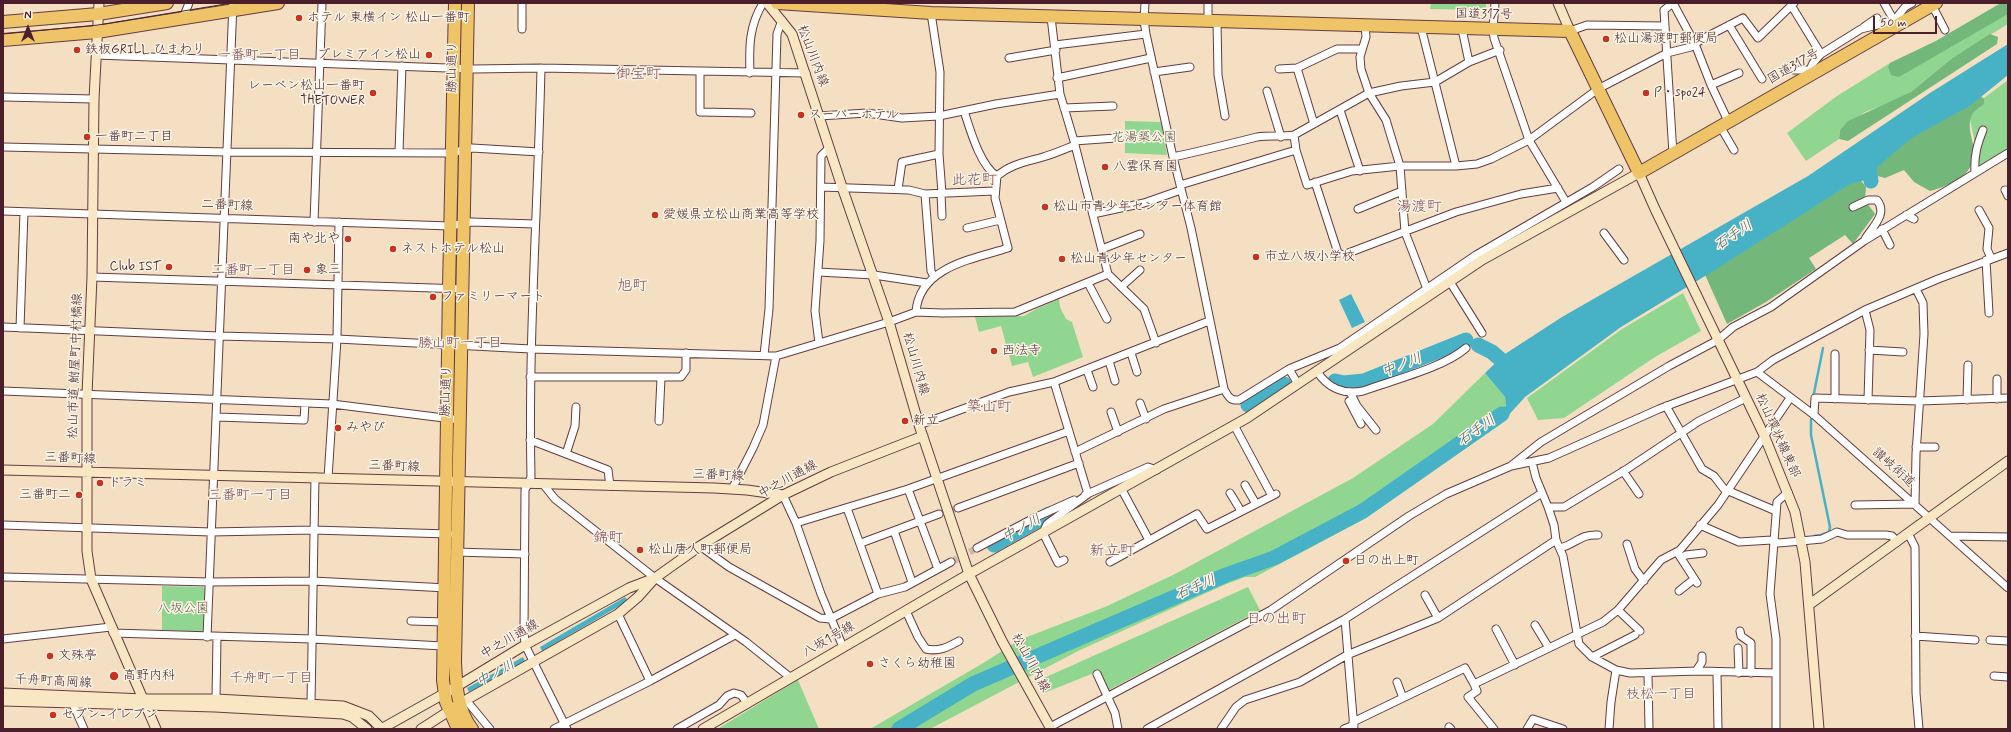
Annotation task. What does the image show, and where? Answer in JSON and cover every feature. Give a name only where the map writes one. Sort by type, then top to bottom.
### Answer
[{"type":"highway","points":[[3,22],[99,9],[167,3]]},
{"type":"highway","points":[[3,40],[97,32],[183,18],[234,6],[278,3]]},
{"type":"highway","name":"勝山通り","points":[[455,3],[444,588],[444,694],[458,729]]},
{"type":"highway","name":"勝山通り","points":[[468,3],[456,687],[463,702],[472,729]]},
{"type":"highway","name":"国道317号","points":[[777,3],[931,13],[1570,31]]},
{"type":"highway","name":"国道317号","points":[[1639,173],[1674,154],[1895,23],[1934,4]]},
{"type":"highway","points":[[1570,31],[1639,173]]},
{"type":"street","points":[[183,18],[189,3]]},
{"type":"street","points":[[314,222],[318,152],[322,3]]},
{"type":"street","points":[[522,3],[522,29]]},
{"type":"street","points":[[750,73],[749,39],[758,11],[763,3]]},
{"type":"street","name":"松山川内線","points":[[767,3],[792,34],[806,73],[842,187],[874,275],[919,425],[969,574],[1002,641],[1050,728]]},
{"type":"street","points":[[1145,3],[1144,20],[1146,34],[1173,157],[1191,228],[1224,388],[1229,398],[1234,400],[1239,400],[1289,370],[1340,348],[1476,255],[1619,169]]},
{"type":"street","points":[[1208,3],[1213,21],[1218,74],[1225,116]]},
{"type":"street","points":[[1495,3],[1493,29],[1494,38],[1500,50],[1529,140],[1566,202]]},
{"type":"street","points":[[1558,3],[1570,31],[1587,25],[1665,26]]},
{"type":"street","points":[[1674,154],[1663,7],[1673,3],[1695,44],[1734,150]]},
{"type":"street","points":[[1884,3],[1895,23]]},
{"type":"street","points":[[1895,23],[1905,7],[1912,3]]},
{"type":"street","points":[[1294,135],[1296,150],[1306,185],[1360,170],[1400,166],[1456,166],[1477,164],[1491,159],[1529,140],[1598,89],[1667,53],[1691,47],[1743,18],[1758,38],[1792,4],[1821,54]]},
{"type":"street","points":[[1934,4],[1946,30]]},
{"type":"street","points":[[207,637],[213,476],[218,400],[219,336],[226,218],[226,152],[234,6]]},
{"type":"street","name":"松山市道 鮒屋町中村橋線","points":[[99,9],[94,99],[92,277],[87,395],[85,528],[91,580],[156,729]]},
{"type":"street","points":[[931,13],[940,72],[939,154],[942,216]]},
{"type":"street","points":[[1052,17],[1060,94],[1094,214],[1108,274],[1144,309],[1156,343]]},
{"type":"street","points":[[1794,70],[1811,72],[1813,63],[1821,54],[1877,18]]},
{"type":"street","points":[[764,355],[769,309],[777,34],[782,20]]},
{"type":"street","points":[[1861,29],[1889,20],[1895,23]]},
{"type":"street","points":[[1365,25],[1366,37],[1360,57],[1361,69],[1369,93],[1386,120],[1394,142],[1400,166],[1405,232],[1427,289]]},
{"type":"street","points":[[1729,26],[1762,80]]},
{"type":"street","points":[[1421,27],[1456,166]]},
{"type":"street","points":[[1462,29],[1469,62]]},
{"type":"street","points":[[1009,58],[1056,47],[1146,34]]},
{"type":"street","points":[[1279,69],[1297,68],[1338,49],[1362,49]]},
{"type":"street","points":[[1173,157],[1227,146],[1259,137],[1281,137],[1294,135],[1369,93],[1401,86],[1435,82],[1469,62],[1500,50]]},
{"type":"street","points":[[96,55],[454,68],[541,68],[776,74],[806,73]]},
{"type":"street","points":[[1058,78],[1151,58]]},
{"type":"street","points":[[399,152],[402,66]]},
{"type":"street","points":[[1154,72],[1190,67]]},
{"type":"street","points":[[541,68],[530,377],[531,477],[525,490],[525,645],[535,661],[566,726]]},
{"type":"street","points":[[1297,68],[1314,124]]},
{"type":"street","points":[[700,72],[700,112],[751,113]]},
{"type":"street","points":[[1711,85],[1739,73]]},
{"type":"street","points":[[1267,91],[1281,137]]},
{"type":"street","points":[[820,116],[867,113],[902,118],[939,116],[996,104],[1060,94]]},
{"type":"street","points":[[3,97],[94,99]]},
{"type":"street","points":[[1064,108],[1112,106]]},
{"type":"street","points":[[1340,110],[1360,170]]},
{"type":"street","points":[[964,111],[974,141],[991,172],[997,176]]},
{"type":"street","points":[[1975,172],[1974,158],[1983,130]]},
{"type":"street","points":[[916,312],[920,292],[934,277],[949,267],[1008,248],[994,191],[997,176],[1005,169],[1019,163],[1044,157],[1075,143],[1116,138]]},
{"type":"street","points":[[3,147],[226,152],[451,153],[472,148],[539,152]]},
{"type":"street","points":[[818,343],[815,322],[821,156],[829,148]]},
{"type":"street","points":[[1094,214],[1144,203],[1181,187],[1296,150]]},
{"type":"street","points":[[1511,466],[1541,442],[1642,382],[1718,340],[1733,327],[1771,307],[1882,229],[2008,153]]},
{"type":"street","points":[[898,189],[902,162],[939,154]]},
{"type":"street","name":"松山環状線東部","points":[[1639,173],[1764,435],[1788,492],[1801,540],[1810,604],[1819,729]]},
{"type":"street","name":"八坂1号線","points":[[703,729],[969,574],[1122,490],[1234,425],[1317,372],[1482,260],[1639,173]]},
{"type":"street","points":[[1315,182],[1338,253],[1343,255],[1456,212],[1521,194],[1558,188]]},
{"type":"street","points":[[821,187],[898,189],[925,194],[994,191]]},
{"type":"street","points":[[1358,209],[1402,190]]},
{"type":"street","points":[[925,194],[931,271],[934,277]]},
{"type":"street","points":[[1853,207],[1868,200],[1877,200],[1882,206],[1882,213],[1864,241]]},
{"type":"street","points":[[1979,210],[1989,228],[1987,249],[1989,310],[1981,306]]},
{"type":"street","name":"二番町線","points":[[3,211],[450,226],[465,223],[535,224]]},
{"type":"street","points":[[20,328],[24,212]]},
{"type":"street","points":[[1906,215],[1914,219]]},
{"type":"street","points":[[967,228],[1000,220]]},
{"type":"street","points":[[328,478],[337,339],[339,222]]},
{"type":"street","points":[[1882,229],[1890,245]]},
{"type":"street","points":[[1604,233],[1624,260]]},
{"type":"street","points":[[1102,249],[1140,234]]},
{"type":"street","points":[[1050,728],[1271,610],[1409,516],[1446,494],[1511,466],[1549,458],[1666,406],[1757,372],[1773,360],[1865,310],[2007,252]]},
{"type":"street","points":[[1120,287],[1140,270]]},
{"type":"street","points":[[818,272],[874,275],[927,283]]},
{"type":"street","points":[[3,327],[90,332],[337,339],[448,346],[776,356],[889,322],[916,312],[1015,312],[1108,274]]},
{"type":"street","points":[[92,277],[464,289]]},
{"type":"street","points":[[1450,282],[1482,333]]},
{"type":"street","points":[[1088,283],[1108,319]]},
{"type":"street","points":[[1856,505],[1915,504],[1918,401],[1924,320],[1923,303],[1916,289]]},
{"type":"street","points":[[1865,310],[1870,330],[1868,400]]},
{"type":"street","points":[[919,425],[1009,392],[1054,382],[1131,353],[1209,321]]},
{"type":"street","points":[[1317,372],[1327,384],[1347,392],[1364,392],[1424,370],[1453,357],[1466,348]]},
{"type":"street","points":[[1870,350],[1903,352]]},
{"type":"street","points":[[530,377],[681,377],[686,370],[686,353]]},
{"type":"street","points":[[1131,353],[1137,372]]},
{"type":"street","points":[[1835,354],[1835,399]]},
{"type":"street","points":[[732,489],[754,448],[763,425],[776,356]]},
{"type":"street","points":[[1108,361],[1115,381]]},
{"type":"street","points":[[1967,400],[1968,365]]},
{"type":"street","points":[[1087,370],[1093,387]]},
{"type":"street","points":[[1289,370],[1298,384]]},
{"type":"street","name":"讃岐街道","points":[[1757,372],[1814,415],[2008,588]]},
{"type":"street","points":[[659,421],[661,378]]},
{"type":"street","points":[[1997,379],[1997,399]]},
{"type":"street","points":[[1054,382],[1088,494]]},
{"type":"street","points":[[1076,452],[1164,409],[1224,388]]},
{"type":"street","points":[[3,391],[332,404],[460,420]]},
{"type":"street","points":[[1347,392],[1361,424]]},
{"type":"street","points":[[1347,392],[1376,430]]},
{"type":"street","points":[[1548,507],[1564,507],[1623,471],[1699,421],[1746,398]]},
{"type":"street","points":[[1679,555],[1700,525],[1718,505],[1790,398]]},
{"type":"street","points":[[1814,415],[1815,398],[1918,401],[2008,398]]},
{"type":"street","points":[[216,417],[304,420],[305,403]]},
{"type":"street","points":[[1140,403],[1146,418]]},
{"type":"street","points":[[1666,406],[1702,469],[1714,476],[1727,492],[1776,511]]},
{"type":"street","points":[[566,454],[574,426],[576,407]]},
{"type":"street","points":[[1111,412],[1118,432]]},
{"type":"street","points":[[1110,562],[1197,514],[1207,529],[1274,495],[1234,425]]},
{"type":"street","points":[[796,522],[908,489],[1068,431]]},
{"type":"street","name":"中之川通線","points":[[421,729],[433,726],[463,702],[618,614],[638,597],[655,578],[700,546],[783,495],[830,472],[923,436]]},
{"type":"street","points":[[530,440],[608,470],[610,486]]},
{"type":"street","points":[[1916,447],[1934,447]]},
{"type":"street","points":[[1810,604],[2008,460]]},
{"type":"street","points":[[1532,462],[1536,478],[1554,525],[1556,540],[1563,556],[1577,635],[1583,649],[1592,657],[1616,670],[1630,673],[1776,673]]},
{"type":"street","points":[[958,508],[1079,463]]},
{"type":"street","points":[[977,548],[1034,518],[1148,467],[1157,470]]},
{"type":"street","name":"三番町線","points":[[3,470],[732,489],[783,495]]},
{"type":"street","points":[[1623,471],[1639,494]]},
{"type":"street","points":[[311,709],[315,477]]},
{"type":"street","points":[[542,484],[555,499],[655,578],[735,635],[791,678]]},
{"type":"street","points":[[1245,485],[1256,504]]},
{"type":"street","points":[[908,489],[938,569]]},
{"type":"street","points":[[1122,490],[1149,540]]},
{"type":"street","points":[[1776,729],[1776,639],[1770,594],[1777,502],[1788,492]]},
{"type":"street","points":[[1230,493],[1241,511]]},
{"type":"street","points":[[1147,729],[1346,619],[1542,493]]},
{"type":"street","points":[[1064,560],[1058,563],[1042,533],[1047,524],[1088,494]]},
{"type":"street","points":[[783,495],[796,522],[830,618],[843,647]]},
{"type":"street","points":[[847,508],[861,543],[878,594]]},
{"type":"street","points":[[861,543],[939,514]]},
{"type":"street","points":[[3,525],[211,532],[313,530],[459,535]]},
{"type":"street","points":[[1700,525],[1739,542],[1790,542],[1822,539],[1837,532],[1847,534],[1886,535],[1892,536],[1897,542]]},
{"type":"street","points":[[894,531],[912,582]]},
{"type":"street","points":[[1908,533],[1915,547],[1914,636],[1916,709],[1919,729]]},
{"type":"street","points":[[1560,548],[1571,545],[1584,536],[1598,535]]},
{"type":"street","points":[[1950,536],[2008,537]]},
{"type":"street","points":[[1221,729],[1240,703],[1263,693],[1300,682],[1348,655],[1438,618],[1556,540]]},
{"type":"street","points":[[1627,544],[1635,570],[1644,581]]},
{"type":"street","points":[[700,546],[729,567],[814,616],[830,618],[878,594],[905,586],[951,562]]},
{"type":"street","points":[[445,552],[525,554]]},
{"type":"street","points":[[1474,684],[1604,622],[1618,610],[1662,560],[1679,555],[1703,553]]},
{"type":"street","points":[[1679,555],[1696,581],[1679,591]]},
{"type":"street","points":[[3,577],[210,582],[313,581],[458,588]]},
{"type":"street","name":"中之川通線","points":[[382,729],[456,687],[525,645],[629,588],[655,578]]},
{"type":"street","points":[[1425,595],[1438,618]]},
{"type":"street","points":[[1592,657],[1637,633],[1618,610]]},
{"type":"street","points":[[906,611],[918,637],[926,649],[946,648],[959,641]]},
{"type":"street","points":[[618,614],[650,681]]},
{"type":"street","points":[[1346,619],[1354,725]]},
{"type":"street","points":[[411,621],[444,622]]},
{"type":"street","points":[[1535,625],[1549,648]]},
{"type":"street","points":[[3,639],[112,630],[207,637],[312,639],[444,646]]},
{"type":"street","points":[[1496,630],[1515,665]]},
{"type":"street","points":[[1740,631],[1741,636],[1751,643],[1751,673]]},
{"type":"street","points":[[554,729],[566,726],[735,635]]},
{"type":"street","points":[[1914,636],[1975,640]]},
{"type":"street","points":[[216,703],[217,637]]},
{"type":"street","points":[[1990,640],[2008,641]]},
{"type":"street","points":[[1738,648],[1739,673]]},
{"type":"street","points":[[1696,672],[1702,662],[1702,656]]},
{"type":"street","points":[[1344,729],[1402,698],[1465,668],[1477,691],[1468,697],[1494,729]]},
{"type":"street","points":[[1609,729],[1616,670]]},
{"type":"street","points":[[1717,673],[1718,729]]},
{"type":"street","points":[[1098,674],[1115,713],[1118,729]]},
{"type":"street","points":[[1648,674],[1649,729]]},
{"type":"street","points":[[2001,677],[2001,685]]},
{"type":"street","points":[[1397,682],[1402,698]]},
{"type":"street","name":"千舟町高岡線","points":[[3,693],[71,700]]},
{"type":"street","points":[[677,729],[719,705],[728,696],[734,693],[741,695],[747,703]]},
{"type":"street","points":[[71,700],[84,729]]},
{"type":"street","name":"千舟町高岡線","points":[[3,701],[71,700],[216,703],[311,709],[343,714],[352,717],[367,729]]},
{"type":"street","points":[[463,702],[490,729]]},
{"type":"street","name":"千舟町高岡線","points":[[311,709],[343,706],[369,716],[382,729]]},
{"type":"street","points":[[1527,729],[1533,719],[1563,729]]},
{"type":"green space","points":[[1431,3],[1486,3],[1486,10],[1430,9]]},
{"type":"green space","points":[[2001,3],[2008,3],[2008,24],[1951,59],[1911,92],[1897,100],[1865,112],[1840,130],[1839,139],[1806,161],[1787,133],[1837,96],[1890,63],[1936,41]]},
{"type":"green space","points":[[2001,3],[2008,3],[2008,14],[1899,77],[1891,75],[1888,67],[1890,63],[1936,41]]},
{"type":"green space","points":[[1990,34],[1998,37],[1997,44],[1848,141],[1839,139],[1840,130],[1848,121],[1911,92],[1951,59]]},
{"type":"green space","points":[[2008,80],[2008,149],[1980,167],[1968,110]]},
{"type":"green space","points":[[1978,93],[1984,99],[1984,104],[1975,111],[1970,120],[1974,155],[1968,171],[1962,176],[1948,185],[1930,191],[1914,182],[1904,170],[1885,178],[1878,176],[1872,153]]},
{"type":"green space","name":"花湯築公園","points":[[1125,121],[1161,122],[1167,155],[1125,153]]},
{"type":"green space","points":[[1854,172],[1866,187],[1865,200],[1875,214],[1853,244],[1845,235],[1809,258],[1816,269],[1766,302],[1727,324],[1702,268]]},
{"type":"green space","points":[[1683,293],[1701,331],[1655,357],[1564,418],[1538,420],[1527,398],[1622,329]]},
{"type":"green space","points":[[1059,299],[1060,307],[1066,319],[1072,322],[1083,357],[1033,377],[1028,362],[1012,366],[1001,326],[979,332],[975,317],[1024,316]]},
{"type":"green space","points":[[1485,373],[1505,397],[1506,406],[1486,424],[1506,418],[1366,518],[1255,577],[1245,577],[1224,585],[1078,651],[930,729],[870,729],[985,662],[1019,640],[1105,607],[1175,574],[1353,478],[1433,424]]},
{"type":"green space","name":"八坂公園","points":[[162,586],[203,587],[205,589],[203,630],[201,632],[162,630]]},
{"type":"green space","points":[[1248,587],[1260,610],[1107,691],[1099,671],[1044,693],[1037,681]]},
{"type":"green space","points":[[798,680],[819,729],[717,729],[719,728]]},
{"type":"water","points":[[2008,44],[2008,75],[1971,105],[1910,139],[1874,170],[1873,178],[1850,184],[1715,270],[1621,327],[1525,397],[1506,418],[1484,425],[1506,406],[1505,397],[1485,373],[1505,354],[1562,317],[1808,176],[1930,93]]},
{"type":"water","points":[[1351,294],[1365,322],[1352,328],[1339,300]]},
{"type":"water","points":[[625,597],[628,601],[542,651],[540,647]]},
{"type":"water","points":[[523,657],[525,661],[469,692],[467,688]]},
{"type":"waterway","points":[[1868,158],[1871,181]]},
{"type":"waterway","name":"中ノ川","points":[[1335,381],[1344,383],[1364,381],[1466,340]]},
{"type":"waterway","name":"中ノ川","points":[[1478,345],[1492,352],[1500,359]]},
{"type":"waterway","points":[[1813,398],[1823,348]]},
{"type":"waterway","name":"中ノ川","points":[[1248,405],[1284,384]]},
{"type":"waterway","name":"石手川","points":[[899,729],[973,684],[1226,575],[1274,558],[1363,511],[1502,414]]},
{"type":"waterway","points":[[1811,419],[1811,435],[1830,527],[1829,532],[1814,536]]},
{"type":"waterway","name":"中ノ川","points":[[994,545],[1049,514]]},
{"type":"tunnel","points":[[939,514],[958,508]]},
{"type":"tunnel","points":[[951,562],[977,548]]},
{"type":"tram line","points":[[3,34],[98,25],[232,3]]},
{"type":"place","name":"ホテル 東横イン 松山一番町","points":[[299,18]]},
{"type":"place","name":"松山湯渡町郵便局","points":[[1606,39]]},
{"type":"place","name":"鉄板GRILL ひまわり","points":[[77,50]]},
{"type":"place","name":"プレミアイン松山","points":[[429,55]]},
{"type":"place","name":"レーベン松山一番町 THETOWER","points":[[373,93]]},
{"type":"place","name":"P・spo24","points":[[1646,93]]},
{"type":"place","name":"スーパーホテル","points":[[801,115]]},
{"type":"place","name":"一番町二丁目","points":[[87,137]]},
{"type":"place","name":"八雲保育園","points":[[1105,167]]},
{"type":"place","name":"松山市青少年センター体育館","points":[[1045,207]]},
{"type":"place","name":"愛媛県立松山商業高等学校","points":[[655,215]]},
{"type":"place","name":"南や北や","points":[[348,239]]},
{"type":"place","name":"ネストホテル松山","points":[[393,249]]},
{"type":"place","name":"市立八坂小学校","points":[[1256,257]]},
{"type":"place","name":"松山青少年センター","points":[[1062,259]]},
{"type":"place","name":"Club IST","points":[[169,267]]},
{"type":"place","name":"象三","points":[[307,270]]},
{"type":"place","name":"ファミリーマート","points":[[433,297]]},
{"type":"place","name":"西法寺","points":[[994,351]]},
{"type":"place","name":"新立","points":[[905,421]]},
{"type":"place","name":"みやび","points":[[338,428]]},
{"type":"place","name":"ドラミ","points":[[100,483]]},
{"type":"place","name":"三番町二","points":[[79,495]]},
{"type":"place","name":"松山唐人町郵便局","points":[[640,550]]},
{"type":"place","name":"日の出上町","points":[[1346,561]]},
{"type":"place","name":"文殊亭","points":[[50,656]]},
{"type":"place","name":"さくら幼稚園","points":[[870,664]]},
{"type":"place","name":"高野内科","points":[[114,676]]},
{"type":"place","name":"セブン-イレブン","points":[[53,715]]},
{"type":"district","name":"一番町一丁目","points":[[259,56]]},
{"type":"district","name":"御宝町","points":[[638,75]]},
{"type":"district","name":"此花町","points":[[974,181]]},
{"type":"district","name":"湯渡町","points":[[1419,208]]},
{"type":"district","name":"二番町一丁目","points":[[253,271]]},
{"type":"district","name":"旭町","points":[[632,287]]},
{"type":"district","name":"勝山町一丁目","points":[[460,344]]},
{"type":"district","name":"築山町","points":[[989,408]]},
{"type":"district","name":"三番町一丁目","points":[[250,496]]},
{"type":"district","name":"錦町","points":[[608,539]]},
{"type":"district","name":"新立町","points":[[1112,552]]},
{"type":"district","name":"日の出町","points":[[1276,620]]},
{"type":"district","name":"千舟町一丁目","points":[[271,679]]},
{"type":"district","name":"枝松一丁目","points":[[1661,695]]}]
